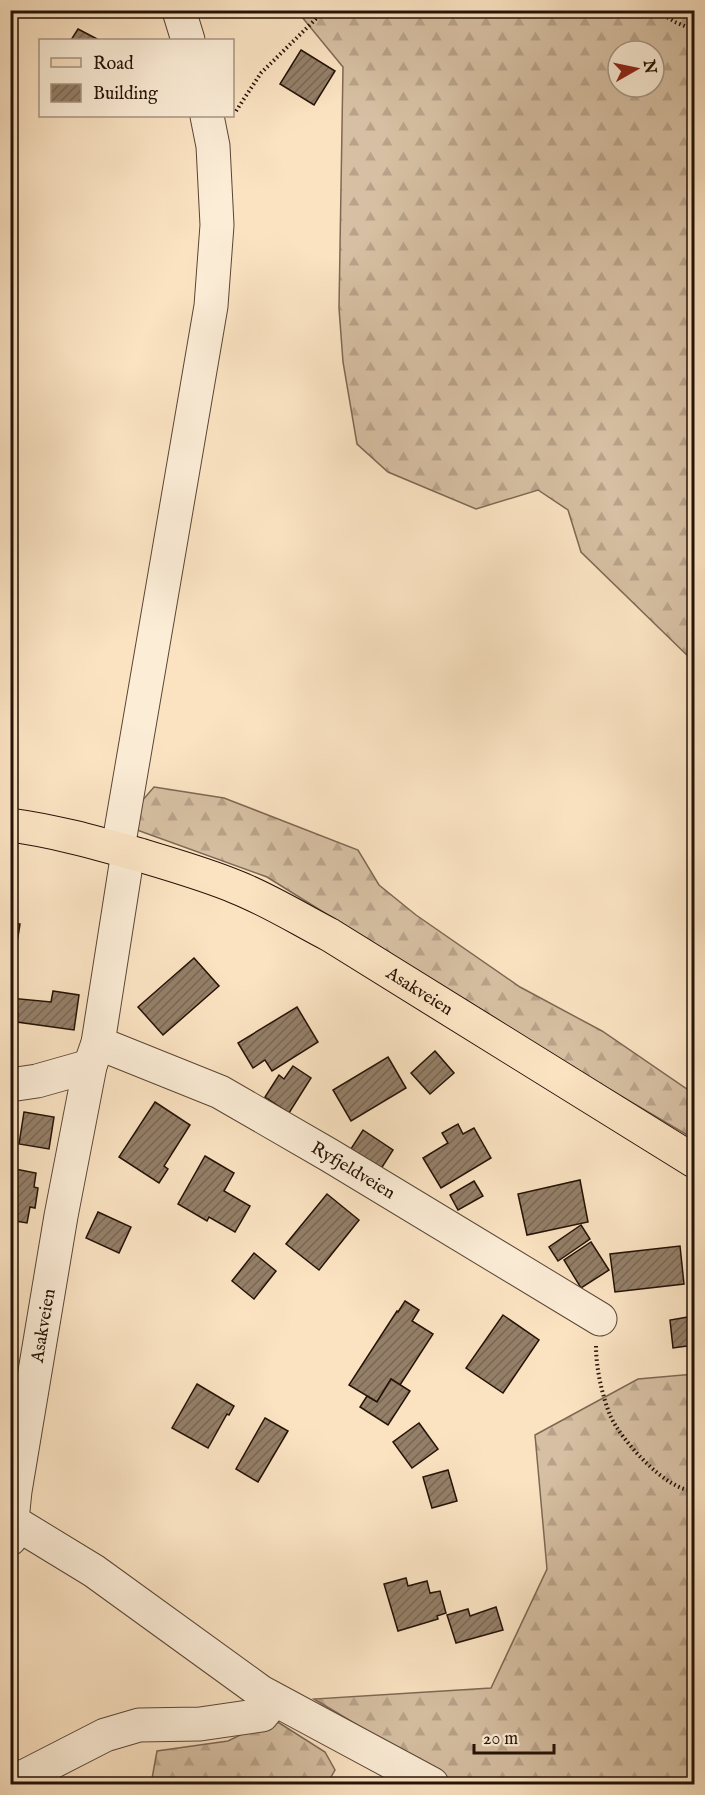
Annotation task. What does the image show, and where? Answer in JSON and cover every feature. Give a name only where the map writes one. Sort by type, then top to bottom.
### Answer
[{"type":"main road","name":"Asakveien","points":[[10,825],[39,829],[123,850],[188,869],[237,887],[330,935],[694,1161]]},
{"type":"street","points":[[123,850],[212,306],[217,225],[210,131]]},
{"type":"street","name":"Asakveien","points":[[123,850],[94,1054],[61,1216],[12,1512],[274,1700],[432,1785]]},
{"type":"street","points":[[10,1085],[37,1081],[94,1054]]},
{"type":"street","name":"Ryfjeldveien","points":[[94,1054],[220,1092],[329,1155],[600,1319]]},
{"type":"street","points":[[10,1779],[25,1776],[105,1736],[139,1725],[200,1724],[262,1715],[274,1700]]},
{"type":"path","points":[[234,104],[261,73],[325,10]]},
{"type":"path","points":[[656,10],[694,30]]},
{"type":"path","points":[[210,131],[222,117]]},
{"type":"path","points":[[600,1319],[596,1349],[602,1387],[610,1416],[618,1429],[652,1469],[668,1482],[687,1491],[694,1490]]},
{"type":"green space","points":[[297,11],[694,11],[694,662],[581,552],[568,510],[538,490],[476,509],[388,472],[357,444],[343,362],[339,308],[343,67]]},
{"type":"green space","points":[[154,787],[224,798],[358,850],[379,885],[416,915],[520,987],[602,1031],[694,1094],[694,1139],[592,1079],[267,877],[137,830],[141,802]]},
{"type":"green space","points":[[694,1374],[694,1784],[456,1784],[314,1699],[491,1688],[547,1569],[535,1435],[638,1379]]},
{"type":"green space","points":[[273,1719],[325,1752],[335,1770],[327,1784],[151,1784],[157,1751],[228,1741]]},
{"type":"building","points":[[78,29],[97,39],[72,39]]},
{"type":"building","points":[[301,50],[335,71],[314,105],[280,84]]},
{"type":"building","points":[[10,922],[20,924],[13,967],[10,966]]},
{"type":"building","points":[[194,958],[219,986],[163,1035],[138,1007]]},
{"type":"building","points":[[53,991],[79,995],[74,1030],[17,1022],[18,1013],[12,1012],[10,998],[51,1002]]},
{"type":"building","points":[[297,1007],[318,1042],[272,1071],[265,1060],[253,1068],[238,1043]]},
{"type":"building","points":[[435,1051],[454,1073],[430,1094],[411,1073]]},
{"type":"building","points":[[388,1057],[406,1088],[351,1121],[333,1090]]},
{"type":"building","points":[[293,1066],[311,1078],[289,1113],[265,1097],[279,1075],[284,1079]]},
{"type":"building","points":[[155,1102],[190,1125],[164,1166],[168,1169],[159,1183],[119,1157]]},
{"type":"building","points":[[24,1112],[54,1117],[49,1149],[19,1144]]},
{"type":"building","points":[[458,1124],[463,1134],[474,1128],[491,1158],[441,1188],[423,1158],[448,1143],[442,1133]]},
{"type":"building","points":[[363,1130],[393,1150],[379,1172],[349,1152]]},
{"type":"building","points":[[205,1156],[234,1173],[224,1191],[250,1206],[235,1232],[209,1217],[207,1221],[178,1204]]},
{"type":"building","points":[[10,1168],[36,1173],[34,1187],[38,1188],[35,1208],[30,1207],[27,1223],[10,1220]]},
{"type":"building","points":[[580,1180],[588,1222],[527,1235],[518,1194]]},
{"type":"building","points":[[474,1181],[483,1196],[458,1210],[450,1195]]},
{"type":"building","points":[[327,1194],[359,1220],[319,1270],[286,1244]]},
{"type":"building","points":[[98,1212],[131,1227],[119,1253],[86,1238]]},
{"type":"building","points":[[581,1225],[590,1239],[558,1261],[549,1247]]},
{"type":"building","points":[[591,1242],[609,1270],[581,1288],[564,1260]]},
{"type":"building","points":[[680,1246],[684,1284],[615,1292],[610,1254]]},
{"type":"building","points":[[254,1253],[276,1271],[254,1299],[232,1281]]},
{"type":"building","points":[[405,1301],[419,1310],[412,1321],[433,1334],[400,1385],[391,1379],[377,1402],[349,1385]]},
{"type":"building","points":[[503,1315],[539,1340],[503,1393],[466,1368]]},
{"type":"building","points":[[694,1316],[694,1345],[673,1348],[670,1320]]},
{"type":"building","points":[[391,1379],[410,1391],[388,1425],[360,1407],[367,1396],[377,1402]]},
{"type":"building","points":[[197,1384],[234,1406],[208,1448],[172,1428]]},
{"type":"building","points":[[265,1418],[288,1431],[258,1482],[236,1469]]},
{"type":"building","points":[[419,1423],[438,1449],[412,1468],[393,1442]]},
{"type":"building","points":[[448,1470],[457,1501],[432,1508],[423,1477]]},
{"type":"building","points":[[406,1578],[408,1586],[427,1581],[430,1593],[440,1591],[446,1613],[437,1616],[438,1619],[398,1631],[384,1584]]},
{"type":"building","points":[[496,1607],[503,1630],[456,1643],[447,1615],[468,1609],[470,1616]]}]
